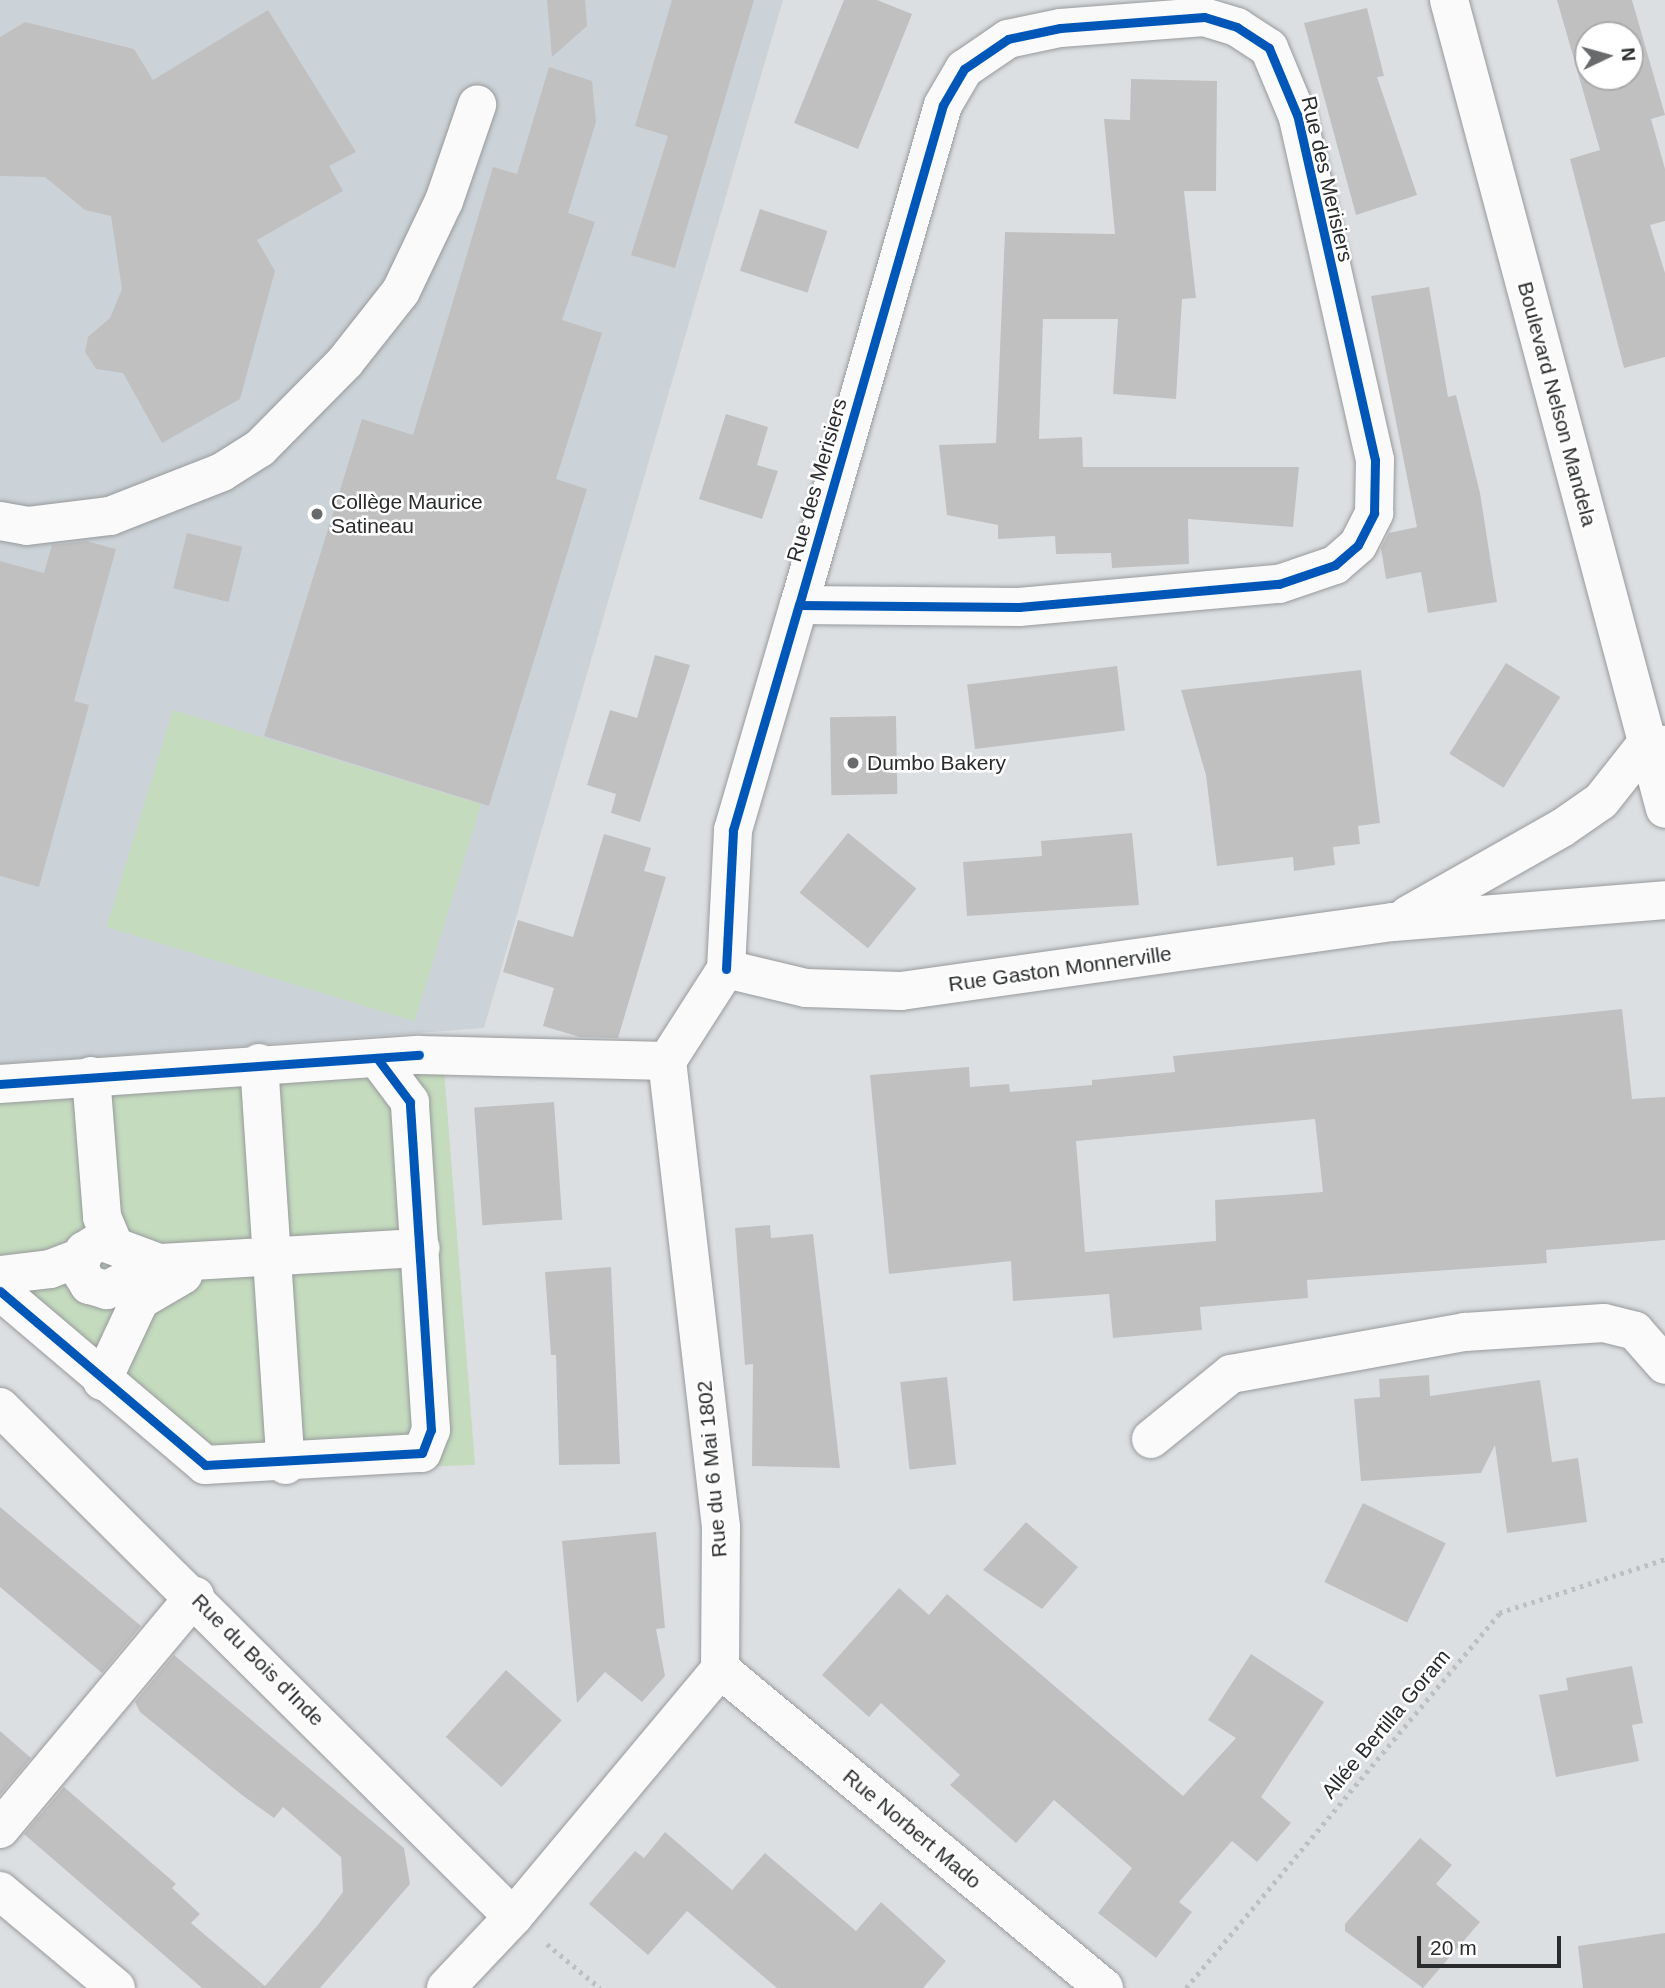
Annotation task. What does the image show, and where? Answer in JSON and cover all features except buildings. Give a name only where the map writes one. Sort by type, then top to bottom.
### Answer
[{"type":"street","name":"Boulevard Nelson Mandela","points":[[1449,0],[1656,744],[1665,809]]},
{"type":"street","name":"Rue des Merisiers","points":[[726,969],[733,830],[943,105],[964,69],[1008,39],[1060,28],[1204,18],[1237,27],[1269,48],[1297,115],[1375,460],[1374,513],[1358,545],[1335,565],[1279,584],[1018,607],[799,604]]},
{"type":"street","points":[[4,522],[110,516],[165,497],[260,447],[369,332],[412,269],[477,105]]},
{"type":"street","name":"Rue Gaston Monnerville","points":[[1394,922],[1591,808],[1656,744]]},
{"type":"street","name":"Rue Gaston Monnerville","points":[[726,969],[806,988],[901,991],[1394,922],[1665,900]]},
{"type":"street","points":[[0,1084],[259,1063],[419,1055],[667,1061],[726,969]]},
{"type":"street","points":[[0,1291],[106,1374],[205,1465],[286,1465],[403,1459],[427,1444],[421,1248],[410,1102],[377,1058]]},
{"type":"street","name":"Rue du 6 Mai 1802","points":[[667,1061],[721,1527],[720,1669]]},
{"type":"street","points":[[259,1063],[286,1465]]},
{"type":"street","points":[[90,1076],[104,1267],[106,1374]]},
{"type":"street","points":[[0,1275],[421,1248]]},
{"type":"street","points":[[106,1374],[140,1300],[198,1262]]},
{"type":"street","points":[[1151,1439],[1231,1374],[1465,1332],[1604,1323],[1635,1331],[1665,1365]]},
{"type":"street","name":"Rue du Bois d'Inde","points":[[0,1407],[195,1596],[513,1917]]},
{"type":"street","points":[[0,1829],[195,1596]]},
{"type":"street","points":[[446,1988],[513,1917],[720,1669]]},
{"type":"street","name":"Rue Norbert Mado","points":[[720,1669],[1104,1988]]},
{"type":"street","points":[[0,1891],[116,1988]]},
{"type":"path","points":[[513,1917],[600,1988]]},
{"type":"shaded area","name":"Collège Maurice Satineau","points":[[0,0],[783,0],[484,1028],[0,1064]]},
{"type":"green space","points":[[173,710],[481,804],[415,1021],[107,927]]},
{"type":"green space","points":[[444,1069],[475,1465],[199,1474],[0,1306],[0,1078]]},
{"type":"cycle path","points":[[726,969],[733,830],[799,605],[1019,607],[1279,584],[1335,565],[1358,545],[1374,513],[1375,460],[1297,115],[1269,48],[1237,27],[1204,17],[1060,28],[1008,39],[964,69],[943,105],[799,605]]},
{"type":"cycle path","points":[[0,1084],[419,1055]]},
{"type":"cycle path","points":[[0,1291],[205,1465],[422,1453],[431,1430],[410,1102],[377,1058]]},
{"type":"place","name":"Collège Maurice Satineau","points":[[317,514]]},
{"type":"place","name":"Dumbo Bakery","points":[[853,763]]}]
